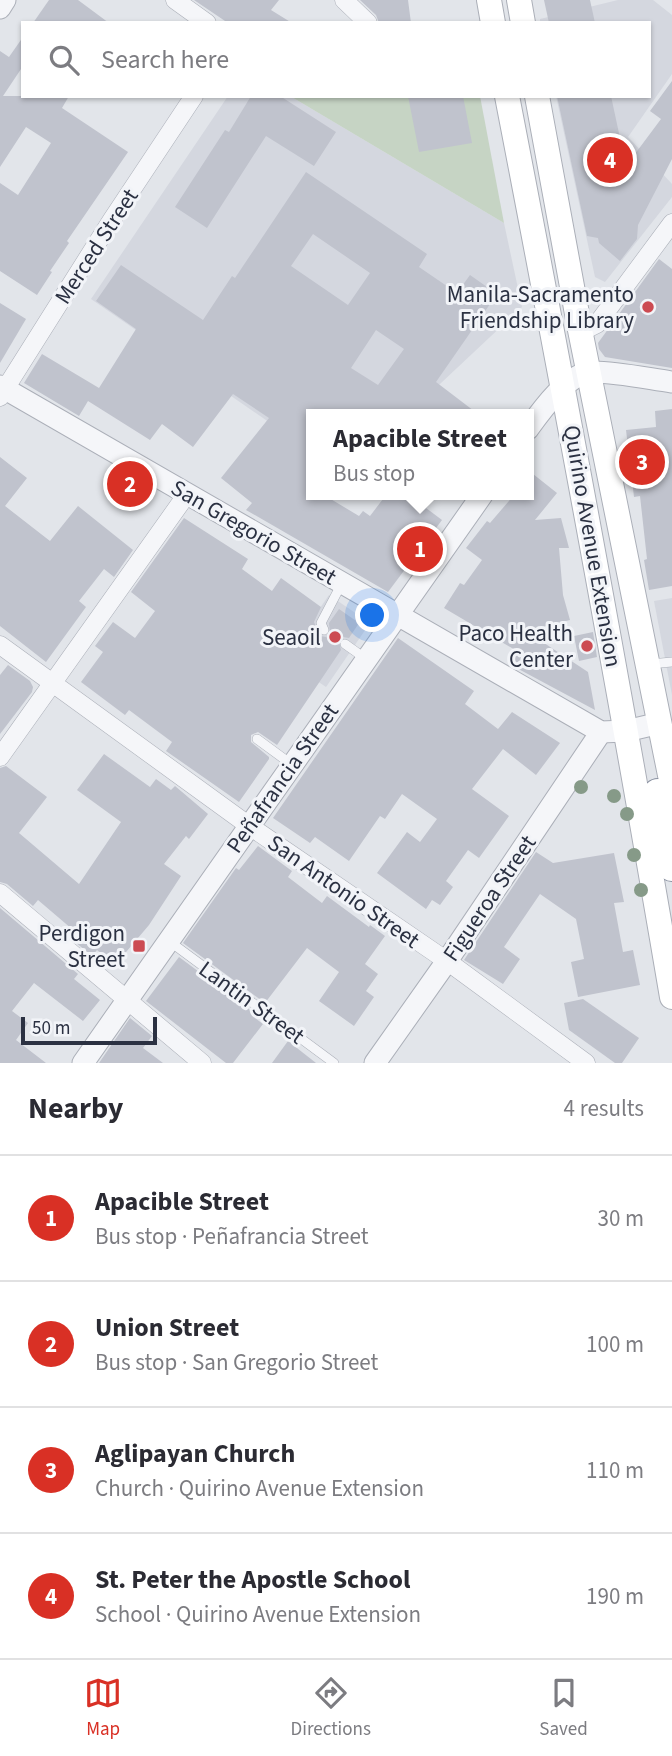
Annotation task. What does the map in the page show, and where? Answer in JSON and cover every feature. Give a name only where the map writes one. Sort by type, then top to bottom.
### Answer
[{"type":"highway","points":[[665,790],[672,866]]},
{"type":"main road","points":[[489,0],[493,21]]},
{"type":"main road","points":[[519,0],[523,21]]},
{"type":"main road","name":"Quirino Avenue Extension","points":[[507,98],[564,387],[672,997]]},
{"type":"main road","name":"Quirino Avenue Extension","points":[[537,98],[589,372],[660,663],[660,723],[665,790]]},
{"type":"street","points":[[0,8],[5,0]]},
{"type":"street","points":[[175,0],[204,21]]},
{"type":"street","points":[[344,0],[366,21]]},
{"type":"street","name":"Merced Street","points":[[2,391],[193,98]]},
{"type":"street","points":[[580,330],[597,324],[669,232]]},
{"type":"street","points":[[534,421],[564,387],[589,372],[672,382]]},
{"type":"street","name":"San Gregorio Street","points":[[2,391],[601,732]]},
{"type":"street","points":[[0,757],[187,494]]},
{"type":"street","name":"Peñafrancia Street","points":[[83,1063],[478,500]]},
{"type":"street","name":"San Antonio Street","points":[[0,646],[248,825],[447,961],[586,1063]]},
{"type":"street","points":[[601,732],[626,731],[660,723]]},
{"type":"street","name":"Figueroa Street","points":[[375,1063],[601,732]]},
{"type":"street","points":[[0,894],[202,1063]]},
{"type":"lane","points":[[324,630],[321,624],[342,583]]},
{"type":"lane","points":[[345,644],[366,659]]},
{"type":"lane","points":[[257,739],[292,764]]},
{"type":"lane","name":"Lantin Street","points":[[169,941],[334,1063]]},
{"type":"shaded area","points":[[618,0],[653,0],[672,15],[672,74],[628,137],[672,184],[672,197],[605,282],[595,277],[556,98],[651,98],[651,21],[540,19]]},
{"type":"shaded area","points":[[227,98],[293,98],[504,223],[522,307],[413,409],[306,409],[306,427],[299,443],[91,299]]},
{"type":"shaded area","points":[[329,595],[370,623],[326,687],[285,659]]},
{"type":"shaded area","points":[[672,598],[672,695],[654,601]]},
{"type":"green space","points":[[293,98],[480,98],[504,223]]},
{"type":"building","points":[[49,0],[78,0],[106,21],[34,21]]},
{"type":"building","points":[[194,0],[279,0],[271,10],[289,21],[225,21]]},
{"type":"building","points":[[360,0],[408,0],[411,21],[378,21],[376,15]]},
{"type":"building","points":[[544,0],[590,0],[595,21],[549,21]]},
{"type":"building","points":[[21,40],[21,69],[3,96],[68,98],[62,108],[128,152],[67,241],[69,243],[37,295],[0,271],[0,183],[18,195],[51,143],[26,127],[0,167],[0,51],[9,57]]},
{"type":"building","points":[[672,81],[672,159],[638,225],[637,239],[620,261],[599,243],[598,238],[587,236],[557,98],[611,98],[626,166],[661,119],[650,111]]},
{"type":"building","points":[[250,98],[283,98],[336,132],[314,166],[266,136],[207,228],[175,207],[225,130],[229,132]]},
{"type":"building","points":[[408,98],[463,98],[472,143],[419,152]]},
{"type":"building","points":[[306,172],[427,254],[419,267],[457,293],[470,275],[497,294],[436,382],[471,409],[306,409],[306,500],[332,500],[359,516],[363,511],[370,516],[382,500],[432,500],[426,508],[442,520],[388,592],[246,510],[252,503],[221,478],[269,418],[233,394],[193,447],[162,424],[150,440],[88,401],[79,416],[24,383],[42,354],[99,388],[136,329],[96,301],[121,265],[203,320],[232,276],[235,278]],"holes":[[[313,234],[370,273],[348,305],[291,266]],[[376,330],[404,349],[378,385],[351,368]]]},
{"type":"building","name":"Manila-Sacramento Friendship Library","points":[[659,259],[672,269],[672,368],[605,357],[598,343]]},
{"type":"building","points":[[0,303],[26,319],[0,363]]},
{"type":"building","points":[[672,409],[672,586],[649,590],[644,560],[647,559],[640,496],[634,497],[626,430],[656,427],[655,411]]},
{"type":"building","points":[[0,457],[27,478],[5,506],[50,541],[78,506],[133,550],[114,577],[104,569],[79,601],[86,607],[46,662],[0,626]]},
{"type":"building","points":[[534,475],[557,493],[535,520],[561,518],[569,548],[559,548],[563,595],[570,620],[526,631],[588,672],[595,710],[511,665],[517,651],[444,608],[460,583],[464,585],[482,560],[466,548],[487,521],[490,523],[510,500],[534,500]]},
{"type":"building","points":[[184,518],[248,559],[242,569],[272,591],[281,578],[321,607],[314,622],[320,636],[326,637],[330,634],[329,623],[339,609],[359,623],[349,638],[343,637],[339,641],[341,650],[277,745],[258,732],[251,735],[251,742],[269,759],[239,802],[166,751],[172,742],[129,710],[125,715],[81,682],[103,652],[95,646],[113,622],[135,638],[155,611],[131,592]]},
{"type":"building","name":"Paco Health Center","points":[[593,632],[597,657],[579,661],[574,636]]},
{"type":"building","points":[[398,638],[474,691],[465,704],[498,729],[512,712],[560,743],[536,775],[503,749],[472,789],[509,816],[479,858],[468,850],[446,881],[453,887],[440,905],[432,900],[426,909],[377,873],[407,832],[420,842],[437,819],[402,794],[385,819],[380,816],[349,861],[315,837],[310,843],[273,818]]},
{"type":"building","points":[[8,665],[30,681],[33,687],[0,734],[0,675]]},
{"type":"building","points":[[104,754],[150,787],[156,779],[171,790],[175,786],[208,814],[189,839],[186,836],[164,864],[181,876],[149,925],[115,965],[97,950],[92,956],[74,941],[79,935],[38,900],[33,906],[7,884],[0,882],[0,768],[6,766],[47,797],[19,833],[79,884],[121,822],[77,790]]},
{"type":"building","points":[[258,846],[292,871],[288,877],[322,903],[327,896],[385,936],[365,964],[378,974],[366,991],[374,997],[354,1026],[319,1001],[339,972],[307,948],[265,1003],[183,943],[236,868],[239,870]]},
{"type":"building","points":[[536,852],[553,863],[614,853],[624,902],[614,903],[623,952],[633,950],[640,985],[578,997],[571,962],[584,959],[576,919],[540,894],[504,947],[520,959],[503,984],[464,960]]},
{"type":"building","points":[[0,908],[78,974],[74,979],[100,1000],[83,1021],[34,983],[12,1011],[28,1023],[16,1040],[46,1063],[0,1063]]},
{"type":"building","points":[[179,957],[257,1015],[255,1018],[263,1024],[233,1063],[226,1063],[146,1001]]},
{"type":"building","points":[[583,999],[639,1038],[622,1063],[615,1063],[569,1030],[564,1003]]},
{"type":"building","points":[[130,1018],[152,1036],[143,1048],[163,1063],[99,1063]]},
{"type":"building","points":[[288,1041],[316,1063],[272,1063]]},
{"type":"place","name":"St. Peter the Apostle School","points":[[610,160]]},
{"type":"place","name":"Manila-Sacramento Friendship Library","points":[[648,307]]},
{"type":"place","name":"Aglipayan Church","points":[[642,462]]},
{"type":"place","name":"Union Street","points":[[130,484]]},
{"type":"place","name":"Apacible Street","points":[[420,549]]},
{"type":"place","name":"Seaoil","points":[[335,637]]},
{"type":"place","name":"Paco Health Center","points":[[587,646]]},
{"type":"place","name":"Perdigon Street","points":[[139,946]]}]
